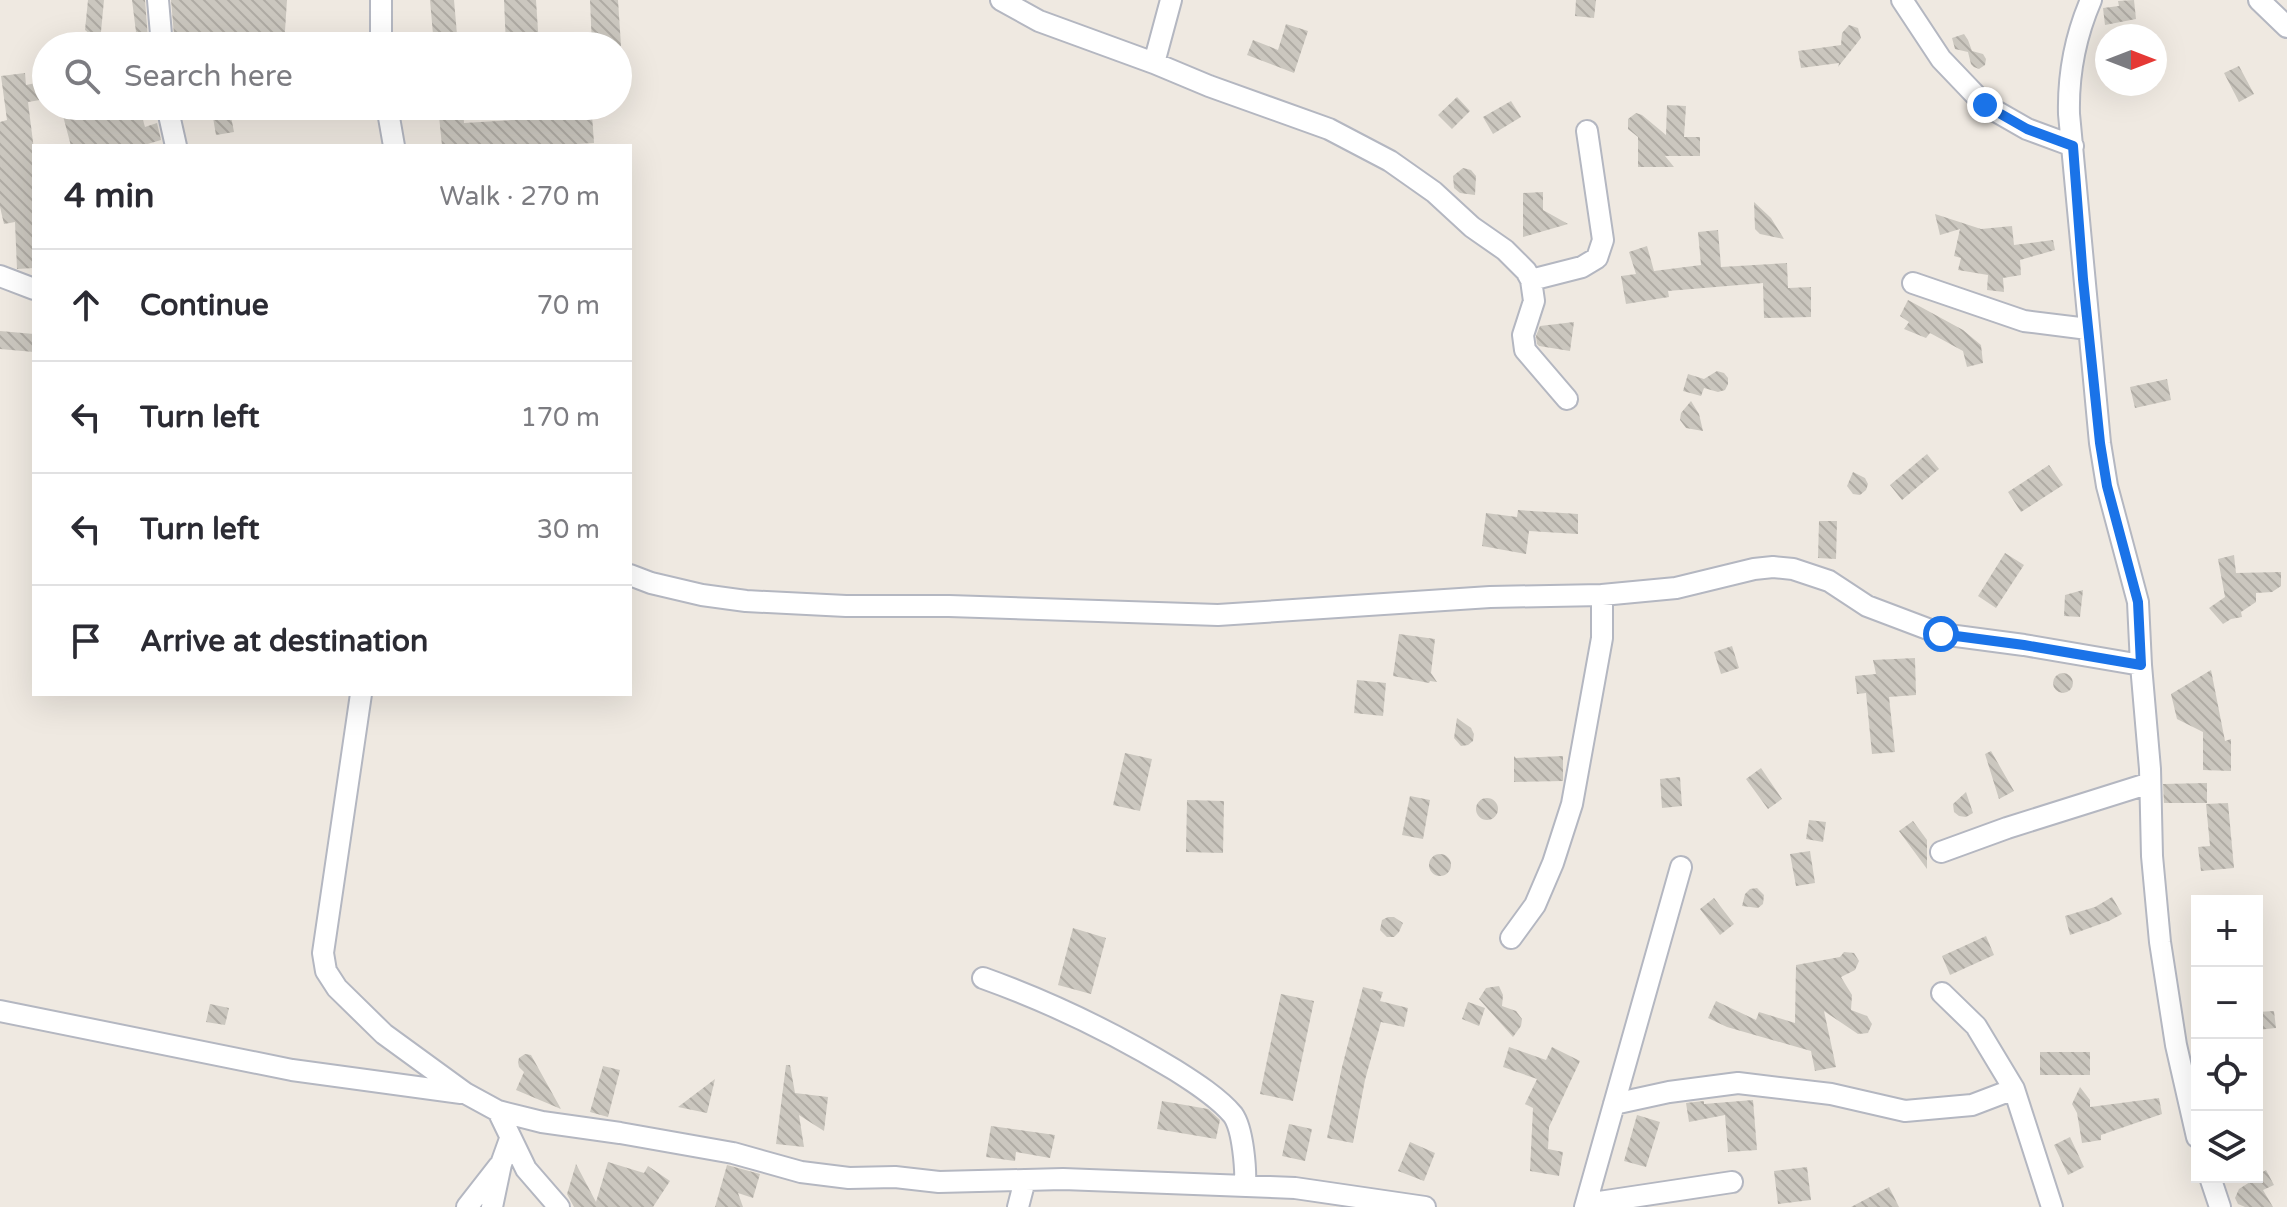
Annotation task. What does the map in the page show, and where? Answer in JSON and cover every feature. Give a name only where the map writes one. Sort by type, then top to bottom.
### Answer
[{"type":"street","points":[[158,0],[161,32]]},
{"type":"street","points":[[381,0],[381,32]]},
{"type":"street","points":[[1001,0],[1039,21],[1329,129],[1390,161],[1434,192],[1526,271],[1531,280],[1534,301],[1523,335],[1525,350],[1567,399]]},
{"type":"street","points":[[1154,63],[1171,0]]},
{"type":"street","points":[[1902,0],[1941,59],[1985,105],[2027,129],[2073,146]]},
{"type":"street","points":[[2091,0],[2082,21],[2068,83],[2088,329],[2107,486],[2138,602],[2152,856],[2160,942],[2176,1045],[2191,1111]]},
{"type":"street","points":[[2259,0],[2287,27]]},
{"type":"street","points":[[170,120],[176,144]]},
{"type":"street","points":[[389,120],[394,144]]},
{"type":"street","points":[[1531,280],[1582,267],[1597,258],[1603,240],[1587,131]]},
{"type":"street","points":[[0,276],[32,288]]},
{"type":"street","points":[[1913,283],[2024,321],[2088,329]]},
{"type":"street","points":[[632,576],[702,595],[746,601],[1218,615],[1490,597],[1602,595],[1676,588],[1773,567],[1793,569],[1829,581],[1867,606],[1941,634],[2141,665]]},
{"type":"street","points":[[1511,938],[1535,905],[1553,863],[1572,804],[1602,638],[1602,595]]},
{"type":"street","points":[[361,696],[323,953],[326,971],[337,988],[384,1034],[465,1093],[498,1111],[542,1122],[733,1153],[801,1172],[849,1178],[895,1177],[939,1182],[1077,1180],[1245,1186],[1292,1197],[1425,1207]]},
{"type":"street","points":[[1941,852],[2150,783]]},
{"type":"street","points":[[1681,867],[1586,1206],[1732,1182]]},
{"type":"street","points":[[983,978],[1034,996],[1123,1039],[1201,1086],[1235,1117],[1246,1163],[1245,1186]]},
{"type":"street","points":[[1942,993],[1976,1026],[2014,1089],[2052,1207]]},
{"type":"street","points":[[0,1011],[292,1070],[465,1093]]},
{"type":"street","points":[[1614,1104],[1669,1092],[1738,1083],[1831,1094],[1905,1111],[1972,1105],[2014,1089]]},
{"type":"street","points":[[498,1111],[526,1169],[559,1207]]},
{"type":"street","points":[[492,1207],[510,1139]]},
{"type":"street","points":[[467,1207],[501,1164]]},
{"type":"street","points":[[1018,1207],[1025,1180]]},
{"type":"street","points":[[2212,1183],[2220,1207]]},
{"type":"building","points":[[88,0],[104,0],[101,32],[85,30]]},
{"type":"building","points":[[132,0],[145,0],[147,32],[136,32]]},
{"type":"building","points":[[171,0],[287,0],[285,32],[174,32]]},
{"type":"building","points":[[430,0],[454,0],[457,32],[433,32]]},
{"type":"building","points":[[504,0],[536,0],[538,32],[505,32]]},
{"type":"building","points":[[590,0],[618,0],[620,32],[591,32]]},
{"type":"building","points":[[1576,0],[1596,0],[1594,18],[1575,16]]},
{"type":"building","points":[[2134,0],[2136,19],[2105,24],[2103,8],[2119,6],[2118,1]]},
{"type":"building","points":[[1286,24],[1308,31],[1294,73],[1247,55],[1253,40],[1278,50]]},
{"type":"building","points":[[1849,25],[1858,28],[1861,38],[1838,67],[1839,63],[1801,68],[1798,51],[1841,45],[1842,33]]},
{"type":"building","points":[[1964,34],[1972,51],[1983,54],[1986,59],[1985,65],[1979,69],[1971,64],[1968,52],[1955,49],[1952,38]]},
{"type":"building","points":[[2239,66],[2254,94],[2239,102],[2224,73]]},
{"type":"building","points":[[25,73],[26,85],[32,84],[32,101],[28,102],[33,144],[32,268],[17,269],[15,222],[4,224],[0,207],[0,122],[7,120],[1,76]]},
{"type":"building","points":[[1457,97],[1470,111],[1452,129],[1438,115]]},
{"type":"building","points":[[1511,101],[1521,117],[1493,134],[1483,117]]},
{"type":"building","points":[[1667,105],[1686,106],[1684,137],[1700,137],[1700,156],[1665,156],[1674,167],[1638,167],[1638,137],[1628,129],[1628,119],[1636,113],[1642,115],[1666,135]]},
{"type":"building","points":[[64,120],[143,120],[145,127],[157,123],[161,140],[148,144],[70,144]]},
{"type":"building","points":[[213,120],[232,120],[234,132],[216,135]]},
{"type":"building","points":[[439,120],[464,120],[464,123],[592,120],[594,143],[442,144]]},
{"type":"building","points":[[1463,168],[1471,170],[1476,176],[1475,195],[1460,193],[1454,188],[1453,176]]},
{"type":"building","points":[[1543,192],[1543,210],[1568,224],[1523,237],[1523,193]]},
{"type":"building","points":[[1754,202],[1771,218],[1784,239],[1760,234],[1755,229]]},
{"type":"building","points":[[1935,214],[1981,229],[2012,226],[2014,245],[2053,240],[2055,250],[2020,260],[2021,275],[2003,278],[2004,292],[1987,290],[1988,275],[1958,270],[1961,258],[1954,256],[1960,229],[1940,235]]},
{"type":"building","points":[[1718,230],[1721,267],[1787,263],[1788,288],[1811,287],[1811,317],[1764,318],[1763,283],[1668,291],[1669,297],[1626,304],[1621,276],[1636,274],[1629,252],[1647,246],[1654,271],[1701,265],[1698,232]]},
{"type":"building","points":[[1908,300],[1963,330],[1981,345],[1983,363],[1967,367],[1963,351],[1930,333],[1926,338],[1904,329],[1909,322],[1900,316]]},
{"type":"building","points":[[1574,322],[1570,351],[1537,344],[1540,326]]},
{"type":"building","points":[[0,331],[32,334],[32,352],[0,349]]},
{"type":"building","points":[[1717,371],[1728,378],[1725,390],[1718,392],[1704,388],[1701,396],[1683,391],[1688,374],[1704,379]]},
{"type":"building","points":[[2167,379],[2171,400],[2135,408],[2130,387]]},
{"type":"building","points":[[1691,401],[1699,414],[1703,431],[1686,428],[1680,420],[1681,413]]},
{"type":"building","points":[[1927,454],[1939,469],[1902,500],[1890,485]]},
{"type":"building","points":[[2049,465],[2063,485],[2021,512],[2008,492]]},
{"type":"building","points":[[1853,472],[1865,478],[1868,484],[1860,495],[1853,494],[1847,486]]},
{"type":"building","points":[[1518,510],[1578,514],[1578,534],[1529,531],[1526,554],[1482,546],[1486,513],[1517,517]]},
{"type":"building","points":[[1819,521],[1837,521],[1836,559],[1818,558]]},
{"type":"building","points":[[2005,553],[2024,565],[1996,608],[1978,596]]},
{"type":"building","points":[[2234,555],[2236,573],[2281,572],[2281,586],[2272,592],[2256,593],[2256,602],[2241,612],[2242,617],[2223,624],[2209,608],[2225,597],[2218,559]]},
{"type":"building","points":[[2083,590],[2080,617],[2064,616],[2065,595]]},
{"type":"building","points":[[1399,634],[1435,639],[1431,673],[1437,682],[1393,676]]},
{"type":"building","points":[[1732,646],[1739,668],[1721,674],[1714,652]]},
{"type":"building","points":[[1915,658],[1916,695],[1889,697],[1895,752],[1872,754],[1866,693],[1857,694],[1855,676],[1876,674],[1873,660]]},
{"type":"building","points":[[2211,670],[2225,741],[2231,739],[2231,771],[2203,770],[2203,732],[2177,719],[2171,694]]},
{"type":"building","points":[[2063,673],[2070,676],[2073,683],[2070,690],[2063,693],[2056,690],[2053,683],[2056,676]]},
{"type":"building","points":[[1357,680],[1386,683],[1383,716],[1354,713]]},
{"type":"building","points":[[1457,718],[1474,734],[1473,741],[1468,745],[1461,746],[1454,738]]},
{"type":"building","points":[[1991,751],[2014,791],[1999,799],[1985,754]]},
{"type":"building","points":[[1125,753],[1152,759],[1140,811],[1113,805]]},
{"type":"building","points":[[1514,756],[1563,756],[1563,781],[1514,782]]},
{"type":"building","points":[[1761,768],[1782,799],[1768,809],[1746,779]]},
{"type":"building","points":[[1680,777],[1682,806],[1662,808],[1660,779]]},
{"type":"building","points":[[2207,783],[2207,803],[2164,803],[2163,784]]},
{"type":"building","points":[[1966,792],[1973,813],[1966,817],[1959,816],[1954,812],[1953,804]]},
{"type":"building","points":[[1410,796],[1430,800],[1423,839],[1402,835]]},
{"type":"building","points":[[1487,798],[1495,801],[1498,809],[1495,817],[1487,820],[1479,817],[1476,809],[1479,801]]},
{"type":"building","points":[[1187,800],[1224,801],[1223,853],[1186,852]]},
{"type":"building","points":[[2228,803],[2234,868],[2201,871],[2198,847],[2210,846],[2206,804]]},
{"type":"building","points":[[1809,820],[1826,822],[1823,842],[1806,839]]},
{"type":"building","points":[[1913,821],[1927,840],[1927,869],[1899,831]]},
{"type":"building","points":[[1810,851],[1815,883],[1796,886],[1790,854]]},
{"type":"building","points":[[1440,854],[1448,857],[1451,865],[1448,873],[1440,876],[1432,873],[1429,865],[1432,857]]},
{"type":"building","points":[[1757,888],[1764,895],[1763,904],[1758,908],[1742,906],[1745,894]]},
{"type":"building","points":[[2112,897],[2122,914],[2070,935],[2065,916],[2095,907]]},
{"type":"building","points":[[1714,898],[1734,924],[1720,935],[1700,909]]},
{"type":"building","points":[[1388,917],[1403,923],[1394,937],[1387,937],[1380,930],[1382,920]]},
{"type":"building","points":[[1073,928],[1106,938],[1091,994],[1058,985]]},
{"type":"building","points":[[1986,936],[1994,955],[1950,975],[1942,956]]},
{"type":"building","points":[[1844,952],[1854,953],[1859,961],[1855,970],[1841,977],[1852,995],[1851,1010],[1867,1016],[1872,1024],[1868,1033],[1858,1034],[1824,1011],[1836,1067],[1815,1071],[1811,1051],[1727,1027],[1708,1018],[1716,1001],[1756,1020],[1759,1012],[1795,1023],[1796,965],[1840,957]]},
{"type":"building","points":[[1499,986],[1503,995],[1502,1006],[1516,1011],[1522,1019],[1513,1037],[1479,999],[1486,988]]},
{"type":"building","points":[[1363,987],[1383,992],[1380,1001],[1408,1008],[1404,1027],[1381,1022],[1365,1080],[1353,1143],[1327,1138]]},
{"type":"building","points":[[1281,994],[1314,1001],[1293,1101],[1260,1094]]},
{"type":"building","points":[[1468,1002],[1485,1008],[1479,1026],[1462,1019]]},
{"type":"building","points":[[210,1004],[229,1008],[225,1025],[206,1022]]},
{"type":"building","points":[[2274,1011],[2276,1028],[2263,1029],[2263,1012]]},
{"type":"building","points":[[1509,1047],[1546,1060],[1552,1047],[1580,1061],[1549,1127],[1548,1149],[1563,1152],[1559,1176],[1530,1171],[1533,1108],[1525,1104],[1537,1079],[1503,1067]]},
{"type":"building","points":[[2040,1052],[2090,1052],[2090,1075],[2040,1075]]},
{"type":"building","points":[[525,1054],[531,1055],[561,1109],[516,1090],[524,1072],[519,1067],[519,1058]]},
{"type":"building","points":[[786,1065],[790,1065],[795,1093],[828,1097],[824,1131],[799,1115],[804,1147],[776,1144]]},
{"type":"building","points":[[603,1066],[620,1070],[608,1117],[590,1112]]},
{"type":"building","points":[[715,1079],[707,1113],[678,1107]]},
{"type":"building","points":[[2080,1087],[2090,1100],[2090,1107],[2159,1098],[2162,1114],[2101,1135],[2101,1140],[2082,1143],[2077,1113],[2072,1104]]},
{"type":"building","points":[[1753,1100],[1757,1150],[1728,1152],[1725,1115],[1689,1122],[1686,1103]]},
{"type":"building","points":[[1162,1101],[1208,1109],[1220,1120],[1216,1139],[1157,1129]]},
{"type":"building","points":[[1637,1115],[1660,1122],[1646,1167],[1624,1161]]},
{"type":"building","points":[[1289,1124],[1312,1129],[1305,1161],[1282,1156]]},
{"type":"building","points":[[991,1126],[1055,1135],[1050,1158],[1016,1152],[1015,1161],[986,1157]]},
{"type":"building","points":[[2070,1137],[2084,1167],[2068,1175],[2054,1145]]},
{"type":"building","points":[[1410,1142],[1435,1153],[1424,1181],[1398,1171]]},
{"type":"building","points":[[608,1162],[644,1173],[648,1166],[670,1181],[653,1207],[574,1207],[567,1194],[576,1164],[596,1202]]},
{"type":"building","points":[[727,1165],[760,1174],[753,1198],[738,1193],[743,1207],[715,1207]]},
{"type":"building","points":[[1807,1167],[1811,1200],[1778,1204],[1774,1171]]},
{"type":"building","points":[[2266,1170],[2274,1185],[2263,1190],[2273,1207],[2238,1204],[2235,1198],[2239,1189],[2248,1183],[2263,1183],[2263,1172]]},
{"type":"building","points":[[1889,1187],[1899,1207],[1851,1207]]},
{"type":"route","points":[[1941,634],[2141,665],[2138,602],[2107,486],[2100,443],[2073,146],[2027,129],[1985,105]]}]
